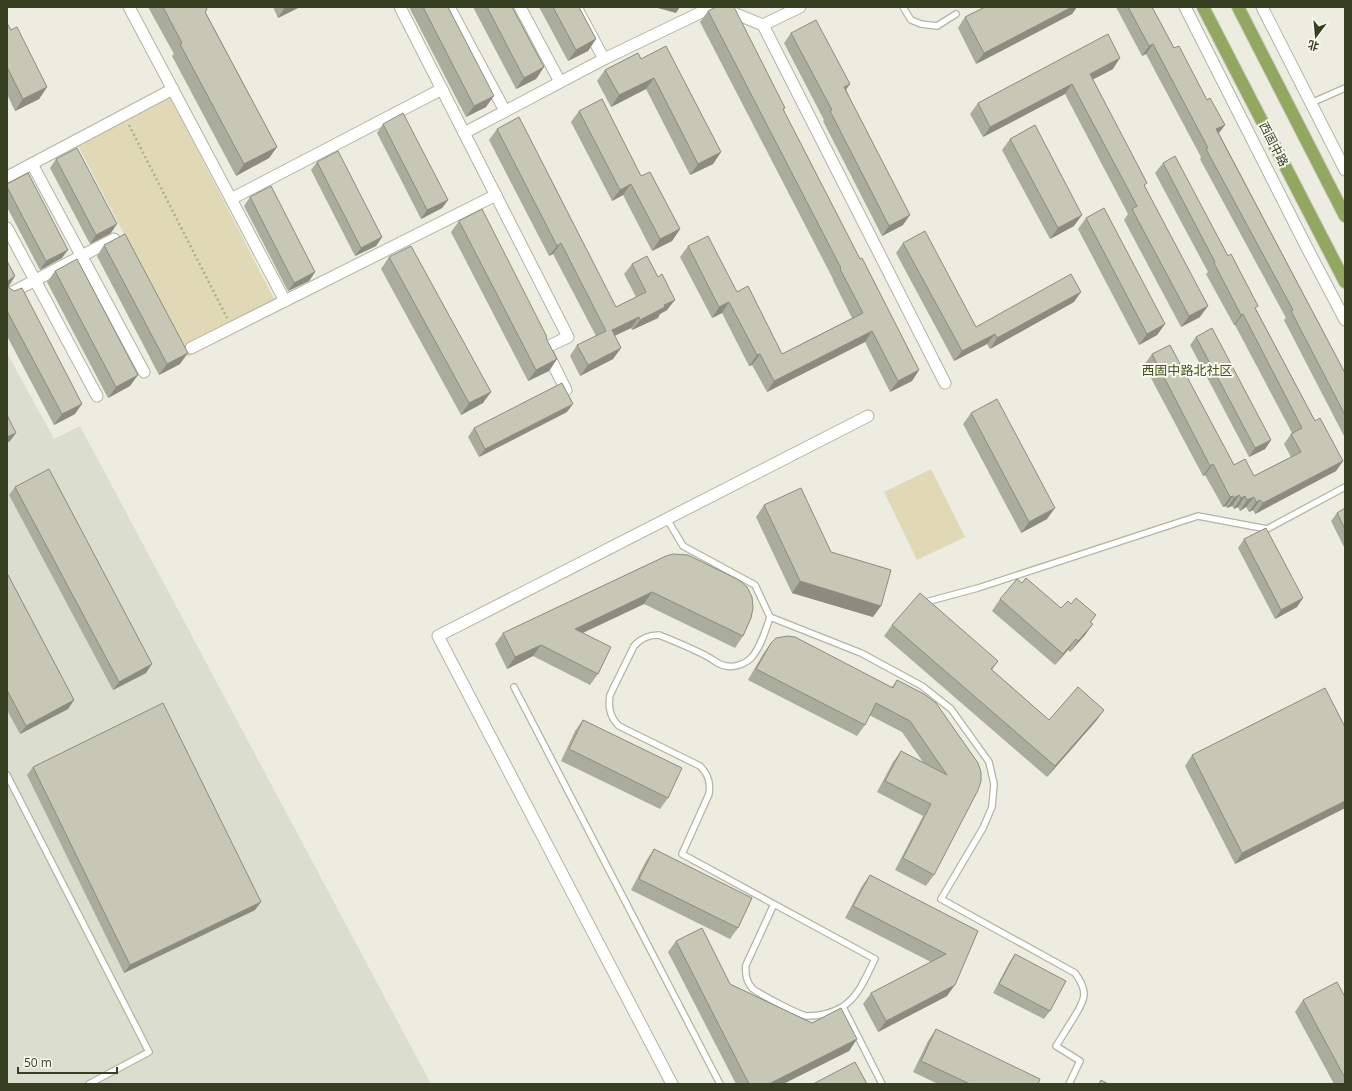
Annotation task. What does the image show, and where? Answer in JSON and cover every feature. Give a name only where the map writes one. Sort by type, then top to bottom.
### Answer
[{"type":"main road","name":"西固中路","points":[[1203,7],[1345,282]]},
{"type":"main road","points":[[1238,7],[1345,216]]},
{"type":"street","points":[[129,7],[285,301]]},
{"type":"street","points":[[400,7],[568,337],[545,348],[566,390]]},
{"type":"street","points":[[449,7],[505,111]]},
{"type":"street","points":[[520,7],[560,82]]},
{"type":"street","points":[[576,7],[604,59]]},
{"type":"street","points":[[464,133],[604,59],[712,7]]},
{"type":"street","points":[[720,7],[763,25],[945,382]]},
{"type":"street","points":[[763,25],[800,7]]},
{"type":"street","points":[[1185,7],[1345,320]]},
{"type":"street","points":[[1262,7],[1345,170]]},
{"type":"street","points":[[231,199],[442,88]]},
{"type":"street","points":[[7,177],[173,90]]},
{"type":"street","points":[[32,164],[144,372]]},
{"type":"street","points":[[191,348],[496,195]]},
{"type":"street","points":[[7,228],[97,396]]},
{"type":"street","points":[[7,295],[114,239]]},
{"type":"street","points":[[672,1084],[438,636],[868,416]]},
{"type":"lane","points":[[903,7],[911,20],[920,24],[937,26],[956,14]]},
{"type":"lane","points":[[1311,103],[1345,88]]},
{"type":"lane","points":[[926,602],[985,585],[1198,516],[1267,529],[1345,487]]},
{"type":"lane","points":[[667,519],[683,546],[755,585],[770,617],[861,653],[922,686],[951,709],[989,762],[994,784],[992,807],[983,828],[941,899],[1075,973],[1081,981],[1084,994],[1081,1007],[1056,1046],[1080,1061],[1069,1084]]},
{"type":"lane","points":[[770,617],[757,650],[751,658],[744,663],[735,666],[726,666],[717,663],[659,636],[645,637],[634,646],[610,695],[609,703],[613,720],[619,726],[700,766],[709,778],[709,794],[682,854],[774,904],[875,959],[857,993],[843,1007],[825,1014],[805,1016],[759,994],[748,981],[745,973],[746,964],[774,904]]},
{"type":"lane","points":[[514,688],[720,1084]]},
{"type":"lane","points":[[7,775],[149,1052],[89,1084]]},
{"type":"lane","points":[[843,1007],[882,1084]]},
{"type":"path","points":[[124,116],[232,328]]},
{"type":"shaded area","points":[[170,97],[280,310],[188,357],[77,144]]},
{"type":"shaded area","points":[[7,353],[54,439],[80,426],[431,1084],[7,1084]]},
{"type":"shaded area","points":[[931,469],[965,537],[917,560],[884,492]]},
{"type":"building","points":[[163,7],[206,7],[207,10],[205,12],[277,147],[244,164],[180,44],[182,43]]},
{"type":"building","points":[[423,7],[448,7],[494,96],[474,106]]},
{"type":"building","points":[[487,7],[512,7],[544,67],[524,78]]},
{"type":"building","points":[[553,7],[579,7],[596,39],[576,50]]},
{"type":"building","points":[[716,7],[734,7],[785,108],[783,109],[860,259],[862,258],[919,370],[898,381],[872,331],[774,381],[760,354],[757,355],[729,302],[719,307],[688,246],[708,236],[737,292],[748,286],[782,354],[863,313],[708,11]]},
{"type":"building","points":[[985,7],[1072,7],[984,53],[965,17]]},
{"type":"building","points":[[1128,7],[1152,7],[1174,48],[1179,46],[1207,100],[1210,98],[1225,125],[1216,129],[1345,373],[1345,415],[1291,311],[1293,310],[1206,149],[1208,148],[1153,44],[1149,46]]},
{"type":"building","points":[[816,20],[850,84],[844,87],[910,215],[889,226],[830,111],[832,110],[791,33]]},
{"type":"building","points":[[7,23],[11,30],[17,27],[47,87],[23,99],[7,67]]},
{"type":"building","points":[[1108,34],[1120,58],[1090,74],[1147,183],[1144,185],[1208,306],[1189,316],[1132,209],[1137,206],[1072,84],[990,127],[978,103]]},
{"type":"building","points":[[666,46],[721,152],[698,164],[654,78],[619,95],[605,70],[638,53],[641,59]]},
{"type":"building","points":[[602,99],[641,176],[650,172],[680,229],[660,239],[631,184],[620,190],[579,111]]},
{"type":"building","points":[[403,113],[448,200],[427,210],[383,124]]},
{"type":"building","points":[[519,117],[616,307],[646,292],[632,264],[647,256],[658,277],[662,274],[675,300],[640,320],[639,317],[612,330],[621,348],[588,365],[577,345],[606,331],[561,243],[557,246],[497,129]]},
{"type":"building","points":[[1035,125],[1082,215],[1058,228],[1010,139]]},
{"type":"building","points":[[77,148],[117,224],[96,235],[56,159]]},
{"type":"building","points":[[338,151],[382,237],[361,248],[317,162]]},
{"type":"building","points":[[1175,156],[1228,256],[1231,254],[1258,306],[1255,308],[1315,421],[1320,418],[1343,461],[1263,503],[1260,500],[1256,502],[1254,497],[1247,500],[1245,496],[1241,498],[1239,495],[1234,498],[1233,496],[1230,497],[1213,464],[1210,466],[1152,354],[1170,345],[1234,465],[1245,459],[1254,476],[1301,452],[1291,434],[1302,428],[1243,314],[1241,315],[1163,163]]},
{"type":"building","points":[[28,173],[68,250],[46,261],[7,187],[7,184]]},
{"type":"building","points":[[271,186],[315,272],[294,283],[250,197]]},
{"type":"building","points":[[1104,208],[1165,324],[1147,334],[1086,218]]},
{"type":"building","points":[[482,209],[557,359],[536,370],[459,221]]},
{"type":"building","points":[[925,231],[976,327],[1071,274],[1081,292],[997,338],[995,334],[962,351],[903,243]]},
{"type":"building","points":[[125,234],[188,353],[167,364],[104,245]]},
{"type":"building","points":[[411,246],[491,392],[469,403],[389,257]]},
{"type":"building","points":[[77,259],[138,375],[116,387],[55,271]]},
{"type":"building","points":[[7,261],[15,276],[8,281],[9,288],[14,291],[22,288],[82,404],[62,414],[7,311]]},
{"type":"building","points":[[1212,328],[1271,440],[1255,448],[1196,337]]},
{"type":"building","points":[[562,383],[573,404],[485,449],[474,428]]},
{"type":"building","points":[[997,399],[1055,508],[1029,522],[971,413]]},
{"type":"building","points":[[7,415],[16,433],[7,437]]},
{"type":"building","points":[[49,469],[152,664],[119,682],[15,487]]},
{"type":"building","points":[[801,488],[831,552],[891,570],[881,606],[800,581],[764,505]]},
{"type":"building","points":[[1345,508],[1345,529],[1337,513]]},
{"type":"building","points":[[1266,528],[1303,598],[1281,610],[1244,539]]},
{"type":"building","points":[[673,554],[688,555],[739,580],[747,587],[752,597],[753,608],[751,618],[743,636],[652,592],[575,629],[611,647],[598,674],[541,645],[515,657],[503,633]]},
{"type":"building","points":[[7,573],[74,700],[26,726],[7,690]]},
{"type":"building","points":[[1026,578],[1061,608],[1068,601],[1071,604],[1076,598],[1096,615],[1090,622],[1093,624],[1078,641],[1076,639],[1063,654],[1000,599],[1017,579],[1022,583]]},
{"type":"building","points":[[920,593],[998,661],[991,669],[1049,720],[1078,687],[1104,710],[1055,766],[892,625]]},
{"type":"building","points":[[788,636],[795,637],[893,688],[897,680],[924,694],[936,703],[978,763],[981,772],[981,781],[978,790],[934,875],[903,858],[931,804],[885,781],[901,751],[947,775],[910,721],[876,703],[865,725],[756,669],[771,643],[776,638]]},
{"type":"building","points":[[1325,688],[1345,727],[1345,801],[1242,853],[1192,755]]},
{"type":"building","points":[[163,703],[261,902],[130,965],[33,767]]},
{"type":"building","points":[[583,720],[682,768],[668,798],[569,749]]},
{"type":"building","points":[[654,849],[752,898],[738,928],[639,879]]},
{"type":"building","points":[[870,875],[978,931],[955,985],[886,1021],[871,993],[946,954],[853,906]]},
{"type":"building","points":[[702,928],[730,984],[812,1023],[841,1008],[857,1039],[769,1084],[749,1084],[676,941]]},
{"type":"building","points":[[1015,954],[1066,981],[1050,1011],[999,984]]},
{"type":"building","points":[[1337,982],[1345,997],[1345,1078],[1303,1000]]},
{"type":"building","points":[[936,1029],[1040,1079],[1038,1084],[970,1084],[921,1061]]},
{"type":"building","points":[[855,1062],[867,1084],[813,1084]]},
{"type":"building","points":[[1101,1080],[1108,1084],[1099,1084]]},
{"type":"district","name":"西固中路北社区","points":[[1187,370]]}]
